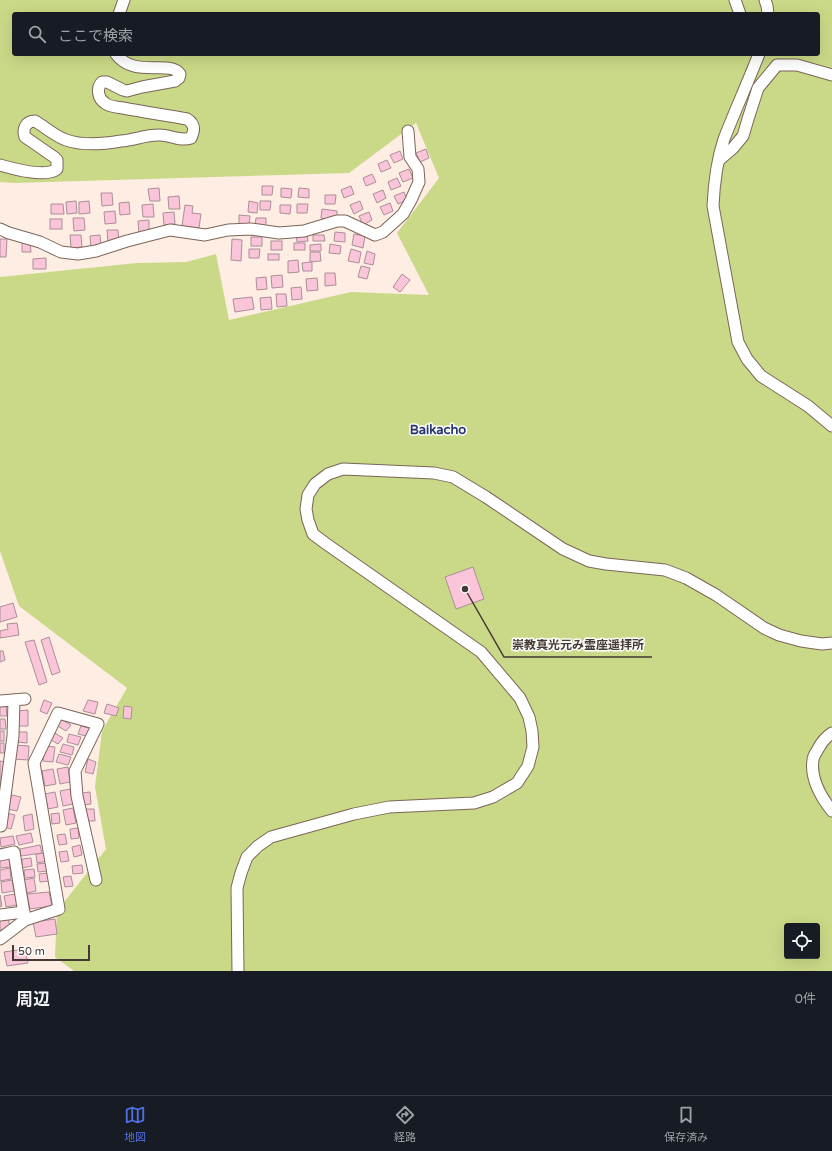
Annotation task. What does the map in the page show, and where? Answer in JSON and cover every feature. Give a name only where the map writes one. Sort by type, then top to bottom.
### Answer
[{"type":"street","points":[[120,12],[124,0]]},
{"type":"street","points":[[735,0],[739,12]]},
{"type":"street","points":[[765,0],[768,12]]},
{"type":"street","points":[[0,165],[28,172],[48,173],[57,169],[57,160],[25,137],[24,130],[27,123],[30,121],[35,121],[67,140],[77,142],[90,143],[122,141],[159,134],[164,134],[181,140],[191,138],[194,133],[194,127],[187,119],[128,109],[104,103],[98,90],[99,85],[102,82],[107,82],[127,91],[142,86],[175,81],[179,78],[180,74],[175,69],[159,67],[140,68],[122,61],[118,56]]},
{"type":"street","points":[[758,56],[724,140],[714,190],[714,206],[738,342],[747,359],[762,376],[808,406],[832,426]]},
{"type":"street","points":[[719,160],[733,148],[743,136],[758,88],[777,66],[797,65],[832,75]]},
{"type":"street","points":[[0,229],[40,242],[61,252],[78,254],[96,251],[170,230],[205,235],[228,230],[251,229],[279,233],[304,231],[337,221],[345,221],[375,235],[382,232],[403,214],[419,182],[418,170],[410,158],[408,131]]},
{"type":"street","points":[[238,971],[237,888],[240,873],[247,857],[258,846],[271,837],[354,814],[389,807],[474,803],[493,797],[517,783],[528,766],[533,747],[529,717],[520,698],[481,652],[313,534],[306,509],[308,495],[315,484],[328,474],[343,469],[434,473],[453,477],[486,497],[563,549],[589,561],[665,570],[686,578],[716,595],[764,628],[779,635],[801,642],[822,644],[832,643]]},
{"type":"street","points":[[0,701],[25,699]]},
{"type":"street","points":[[1,826],[13,736],[14,700]]},
{"type":"street","points":[[0,915],[25,916],[58,909],[34,763],[58,713],[98,724],[75,771],[77,796],[96,880]]},
{"type":"street","points":[[832,733],[820,746],[813,759],[813,772],[816,786],[823,800],[832,811]]},
{"type":"street","points":[[0,855],[14,852],[25,916]]},
{"type":"street","points":[[0,939],[25,916]]},
{"type":"green space","points":[[0,0],[832,0],[832,971],[74,971],[55,957],[57,911],[106,849],[95,787],[102,731],[127,688],[19,606],[0,551],[0,277],[137,263],[186,262],[216,254],[229,320],[351,292],[429,295],[397,233],[439,178],[416,123],[349,173],[14,183],[0,182]]},
{"type":"building","points":[[426,149],[429,158],[420,162],[416,153]]},
{"type":"building","points":[[400,151],[403,159],[394,163],[390,155]]},
{"type":"building","points":[[387,160],[391,168],[381,172],[378,164]]},
{"type":"building","points":[[409,169],[413,178],[403,182],[399,173]]},
{"type":"building","points":[[372,174],[376,182],[366,186],[363,178]]},
{"type":"building","points":[[397,178],[401,186],[391,190],[388,182]]},
{"type":"building","points":[[262,186],[273,186],[272,195],[262,195]]},
{"type":"building","points":[[351,186],[354,194],[344,198],[341,190]]},
{"type":"building","points":[[159,188],[160,201],[150,201],[148,189]]},
{"type":"building","points":[[281,188],[292,189],[291,198],[281,197]]},
{"type":"building","points":[[299,188],[309,189],[309,198],[298,197]]},
{"type":"building","points":[[383,190],[386,198],[377,203],[373,194]]},
{"type":"building","points":[[404,192],[407,200],[398,204],[394,196]]},
{"type":"building","points":[[101,193],[112,193],[113,205],[102,206]]},
{"type":"building","points":[[325,195],[336,195],[335,204],[325,204]]},
{"type":"building","points":[[179,196],[180,209],[169,209],[168,197]]},
{"type":"building","points":[[76,201],[77,213],[67,214],[66,202]]},
{"type":"building","points":[[89,201],[90,213],[79,214],[79,202]]},
{"type":"building","points":[[249,201],[258,203],[257,213],[248,212]]},
{"type":"building","points":[[260,201],[271,201],[270,210],[260,210]]},
{"type":"building","points":[[360,201],[363,209],[354,214],[350,205]]},
{"type":"building","points":[[129,202],[130,214],[120,215],[119,203]]},
{"type":"building","points":[[390,203],[393,211],[384,215],[380,207]]},
{"type":"building","points":[[51,204],[63,204],[64,214],[51,214]]},
{"type":"building","points":[[153,204],[154,217],[143,217],[142,205]]},
{"type":"building","points":[[297,204],[308,204],[307,213],[297,213]]},
{"type":"building","points":[[185,205],[193,206],[192,213],[201,214],[199,228],[182,226]]},
{"type":"building","points":[[280,205],[291,205],[290,214],[280,213]]},
{"type":"building","points":[[322,209],[337,211],[337,221],[321,218]]},
{"type":"building","points":[[115,211],[116,223],[105,224],[104,212]]},
{"type":"building","points":[[174,212],[175,224],[164,225],[163,213]]},
{"type":"building","points":[[369,212],[372,220],[363,225],[359,216]]},
{"type":"building","points":[[239,215],[250,216],[249,225],[239,224]]},
{"type":"building","points":[[73,218],[84,218],[85,230],[74,231]]},
{"type":"building","points":[[256,218],[266,218],[266,227],[255,227]]},
{"type":"building","points":[[50,219],[62,219],[62,229],[50,229]]},
{"type":"building","points":[[149,220],[149,232],[139,233],[138,221]]},
{"type":"building","points":[[107,230],[118,230],[119,242],[108,243]]},
{"type":"building","points":[[335,232],[345,233],[345,242],[334,241]]},
{"type":"building","points":[[354,234],[365,236],[363,248],[352,245]]},
{"type":"building","points":[[70,235],[81,235],[82,247],[71,248]]},
{"type":"building","points":[[100,235],[101,247],[91,248],[90,236]]},
{"type":"building","points":[[296,235],[307,235],[308,241],[297,242]]},
{"type":"building","points":[[313,235],[324,235],[325,241],[313,241]]},
{"type":"building","points":[[251,237],[262,237],[262,246],[251,246]]},
{"type":"building","points":[[0,239],[7,239],[6,257],[0,257]]},
{"type":"building","points":[[232,239],[242,240],[241,261],[231,260]]},
{"type":"building","points":[[271,241],[282,241],[282,250],[271,250]]},
{"type":"building","points":[[22,242],[30,242],[31,252],[22,252]]},
{"type":"building","points":[[294,243],[305,243],[305,250],[294,250]]},
{"type":"building","points":[[321,244],[321,251],[310,251],[310,245]]},
{"type":"building","points":[[330,244],[341,246],[340,254],[329,253]]},
{"type":"building","points":[[249,249],[260,249],[259,258],[249,258]]},
{"type":"building","points":[[351,249],[361,252],[359,263],[348,261]]},
{"type":"building","points":[[367,251],[375,254],[373,265],[364,263]]},
{"type":"building","points":[[310,252],[320,252],[321,261],[310,262]]},
{"type":"building","points":[[268,254],[279,254],[279,260],[268,260]]},
{"type":"building","points":[[46,258],[46,269],[33,269],[33,259]]},
{"type":"building","points":[[298,260],[299,272],[288,273],[288,261]]},
{"type":"building","points":[[312,262],[312,271],[303,271],[302,263]]},
{"type":"building","points":[[361,266],[370,268],[367,279],[358,277]]},
{"type":"building","points":[[325,273],[335,273],[336,285],[325,286]]},
{"type":"building","points":[[402,274],[410,280],[400,292],[393,287]]},
{"type":"building","points":[[282,275],[283,287],[272,288],[271,276]]},
{"type":"building","points":[[266,277],[267,289],[257,290],[256,278]]},
{"type":"building","points":[[317,278],[318,290],[307,291],[306,279]]},
{"type":"building","points":[[301,287],[302,299],[292,300],[291,288]]},
{"type":"building","points":[[276,294],[286,294],[287,306],[277,307]]},
{"type":"building","points":[[252,297],[254,309],[235,312],[233,299]]},
{"type":"building","points":[[271,297],[272,309],[261,310],[260,298]]},
{"type":"building","points":[[473,567],[484,599],[456,609],[445,577]]},
{"type":"building","points":[[13,603],[17,617],[0,622],[0,607]]},
{"type":"building","points":[[17,623],[19,635],[0,638],[0,631],[8,629],[7,624]]},
{"type":"building","points":[[49,637],[60,672],[52,675],[41,640]]},
{"type":"building","points":[[34,640],[47,682],[39,685],[25,642]]},
{"type":"building","points":[[0,651],[3,651],[5,660],[0,662]]},
{"type":"building","points":[[44,700],[52,703],[47,714],[40,711]]},
{"type":"building","points":[[88,700],[98,702],[95,714],[83,711]]},
{"type":"building","points":[[107,704],[119,708],[116,716],[104,713]]},
{"type":"building","points":[[6,705],[7,716],[0,716],[0,706]]},
{"type":"building","points":[[124,706],[132,707],[131,719],[123,718]]},
{"type":"building","points":[[28,710],[28,726],[18,726],[18,711]]},
{"type":"building","points":[[0,719],[5,719],[6,729],[0,729]]},
{"type":"building","points":[[61,719],[71,725],[66,731],[56,725]]},
{"type":"building","points":[[81,726],[92,729],[90,737],[78,734]]},
{"type":"building","points":[[0,731],[4,731],[4,741],[0,741]]},
{"type":"building","points":[[17,732],[27,732],[27,743],[17,742]]},
{"type":"building","points":[[53,732],[63,738],[58,744],[48,738]]},
{"type":"building","points":[[69,734],[81,737],[78,745],[67,742]]},
{"type":"building","points":[[0,743],[4,743],[4,753],[0,753]]},
{"type":"building","points":[[63,744],[74,747],[72,755],[60,752]]},
{"type":"building","points":[[14,745],[29,746],[28,760],[13,759]]},
{"type":"building","points":[[45,746],[55,747],[53,762],[43,761]]},
{"type":"building","points":[[59,754],[71,757],[68,765],[56,762]]},
{"type":"building","points":[[88,759],[96,762],[93,774],[85,772]]},
{"type":"building","points":[[0,761],[5,762],[2,785],[0,785]]},
{"type":"building","points":[[68,767],[70,782],[60,784],[57,769]]},
{"type":"building","points":[[53,769],[56,784],[45,786],[42,771]]},
{"type":"building","points":[[70,789],[73,804],[63,806],[60,791]]},
{"type":"building","points":[[55,792],[58,807],[48,809],[45,794]]},
{"type":"building","points":[[90,792],[91,804],[83,805],[82,793]]},
{"type":"building","points":[[12,795],[21,797],[17,811],[7,809]]},
{"type":"building","points":[[73,808],[76,823],[66,825],[63,810]]},
{"type":"building","points":[[86,809],[94,809],[95,821],[87,821]]},
{"type":"building","points":[[6,813],[15,815],[11,829],[1,826]]},
{"type":"building","points":[[59,813],[60,823],[52,824],[51,814]]},
{"type":"building","points":[[32,814],[34,829],[25,831],[23,816]]},
{"type":"building","points":[[78,828],[79,838],[71,839],[70,829]]},
{"type":"building","points":[[31,833],[33,842],[19,845],[16,836]]},
{"type":"building","points":[[65,834],[67,844],[59,845],[57,835]]},
{"type":"building","points":[[13,836],[15,844],[1,847],[0,838]]},
{"type":"building","points":[[40,845],[42,853],[21,856],[20,849]]},
{"type":"building","points":[[80,845],[82,855],[74,857],[72,847]]},
{"type":"building","points":[[67,851],[69,861],[61,862],[59,852]]},
{"type":"building","points":[[46,853],[47,861],[37,863],[36,854]]},
{"type":"building","points":[[9,856],[10,867],[0,868],[0,857]]},
{"type":"building","points":[[31,858],[32,866],[22,868],[22,859]]},
{"type":"building","points":[[47,863],[48,871],[38,872],[37,864]]},
{"type":"building","points":[[82,865],[83,873],[73,874],[72,866]]},
{"type":"building","points":[[10,868],[11,879],[0,881],[0,870]]},
{"type":"building","points":[[34,869],[35,877],[25,878],[24,870]]},
{"type":"building","points":[[49,873],[50,881],[40,882],[39,874]]},
{"type":"building","points":[[71,876],[73,886],[65,887],[63,877]]},
{"type":"building","points":[[34,878],[36,891],[27,893],[24,880]]},
{"type":"building","points":[[12,880],[14,891],[2,893],[1,882]]},
{"type":"building","points":[[49,892],[52,906],[30,909],[27,894]]},
{"type":"building","points":[[15,894],[17,905],[6,907],[4,896]]},
{"type":"building","points":[[0,895],[2,906],[0,907]]},
{"type":"building","points":[[8,917],[10,928],[0,930],[0,919]]},
{"type":"building","points":[[55,919],[57,934],[36,937],[33,922]]},
{"type":"building","points":[[25,949],[28,963],[7,966],[4,952]]},
{"type":"place","name":"崇教真光元み霊座遥拝所","points":[[465,589]]},
{"type":"district","name":"Baikacho","points":[[438,429]]}]
